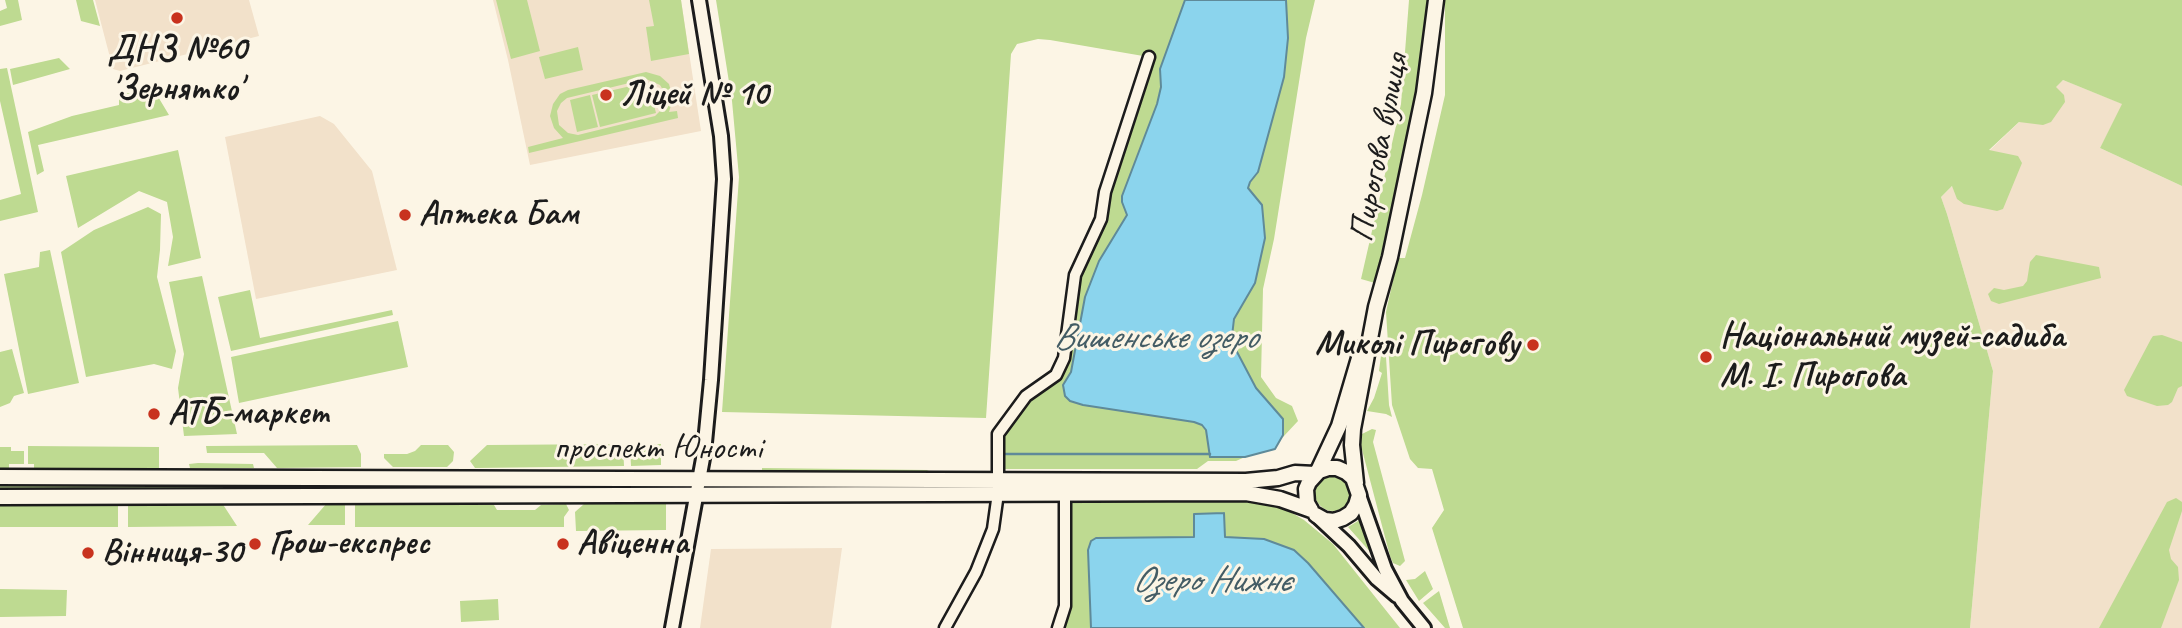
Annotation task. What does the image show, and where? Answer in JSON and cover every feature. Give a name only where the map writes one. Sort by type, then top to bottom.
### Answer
[{"type":"main road","name":"Пирогова вулиця","points":[[1358,489],[1352,444],[1353,429],[1424,93],[1437,0]]},
{"type":"main road","name":"Пирогова вулиця","points":[[1316,473],[1334,435],[1377,307]]},
{"type":"main road","points":[[1295,473],[1310,462],[1334,435]]},
{"type":"main road","points":[[1328,468],[1346,472],[1358,489],[1351,513],[1334,521],[1325,520],[1314,513],[1306,496],[1309,482],[1316,473],[1328,468]]},
{"type":"main road","name":"проспект Юності","points":[[0,497],[696,494],[1246,481],[1278,478],[1295,473],[1316,473]]},
{"type":"main road","name":"проспект Юності","points":[[0,477],[700,478],[998,487],[1065,493],[1246,493],[1268,496],[1314,513]]},
{"type":"main road","points":[[270,478],[270,496]]},
{"type":"main road","points":[[451,478],[451,496]]},
{"type":"street","points":[[672,628],[700,478],[711,380],[724,179],[721,136],[699,0]]},
{"type":"street","points":[[945,628],[976,572],[993,529],[998,487],[997,439],[1000,430],[1026,396],[1056,375],[1064,358],[1075,275],[1101,219],[1105,192],[1149,57]]},
{"type":"street","name":"Пирогова вулиця","points":[[1358,489],[1385,569],[1402,601]]},
{"type":"street","points":[[1058,628],[1065,606],[1065,493]]},
{"type":"street","name":"Пирогова вулиця","points":[[1314,513],[1349,546],[1377,579],[1402,601],[1424,628]]},
{"type":"shaded area","name":"ДНЗ №60 'Зернятко'","points":[[95,0],[249,0],[259,36],[120,71],[113,69]]},
{"type":"shaded area","name":"Ліцей № 10","points":[[493,0],[681,0],[701,131],[530,165]]},
{"type":"shaded area","points":[[2063,80],[2123,104],[2100,148],[2182,186],[2182,628],[1970,628],[1993,371],[1941,197]]},
{"type":"shaded area","points":[[320,116],[334,124],[372,171],[397,270],[256,299],[225,137]]},
{"type":"shaded area","points":[[842,548],[831,628],[700,628],[711,549]]},
{"type":"green space","points":[[5,0],[18,0],[22,20],[0,26],[0,11],[7,8]]},
{"type":"green space","points":[[76,0],[93,0],[100,26],[81,21]]},
{"type":"green space","points":[[496,0],[527,0],[540,51],[511,59]]},
{"type":"green space","points":[[649,0],[681,0],[689,54],[651,61],[646,27],[654,26]]},
{"type":"green space","points":[[716,0],[1185,0],[1160,69],[1161,87],[1157,104],[1122,196],[1127,215],[1123,222],[1194,422],[1206,430],[1226,432],[1245,457],[1236,461],[1208,461],[1197,469],[998,469],[998,434],[1062,364],[1073,285],[1093,234],[1149,57],[1050,40],[1038,39],[1017,44],[1011,54],[986,418],[722,412],[739,177],[732,101]]},
{"type":"green space","points":[[1286,0],[1315,0],[1306,38],[1274,239],[1263,289],[1261,377],[1276,398],[1292,406],[1298,421],[1283,437],[1283,419],[1256,388],[1232,337],[1234,319],[1255,283],[1265,238],[1262,204],[1248,188],[1258,172],[1284,77],[1288,38]]},
{"type":"green space","points":[[1409,0],[1429,0],[1417,92],[1375,283],[1361,279],[1401,104]]},
{"type":"green space","points":[[1445,0],[2182,0],[2182,186],[2100,148],[2122,104],[2063,80],[2056,87],[2064,95],[2065,102],[2051,122],[2043,125],[2019,122],[1989,150],[2018,156],[2022,163],[2003,209],[1997,211],[1964,204],[1957,199],[1952,186],[1941,197],[1993,371],[1970,628],[1463,628],[1432,528],[1444,510],[1432,469],[1418,468],[1410,459],[1392,405],[1386,312],[1398,258],[1405,258],[1445,95]]},
{"type":"green space","points":[[578,47],[583,70],[545,79],[539,57]]},
{"type":"green space","points":[[59,58],[70,69],[13,85],[10,69]]},
{"type":"green space","points":[[7,68],[38,212],[0,221],[0,200],[21,194],[0,101],[0,69]]},
{"type":"green space","points":[[646,72],[660,76],[669,84],[673,99],[669,112],[677,111],[678,118],[529,153],[528,147],[563,138],[554,128],[550,116],[553,104],[560,94]],"holes":[[[646,79],[660,85],[666,95],[664,107],[655,116],[578,135],[568,133],[559,125],[557,111],[567,98]]]},
{"type":"green space","points":[[648,82],[656,113],[600,127],[592,95]]},
{"type":"green space","points":[[119,94],[157,95],[169,115],[38,145],[44,171],[37,175],[28,132],[72,116],[119,105]]},
{"type":"green space","points":[[590,95],[598,127],[577,132],[570,100]]},
{"type":"green space","points":[[178,150],[201,258],[168,266],[173,237],[167,202],[139,191],[78,228],[66,176]]},
{"type":"green space","points":[[148,207],[161,214],[157,277],[176,351],[172,369],[154,364],[86,377],[61,252],[94,230]]},
{"type":"green space","points":[[50,250],[79,383],[28,394],[4,274],[39,267],[40,252]]},
{"type":"green space","points":[[2036,255],[2099,267],[2101,278],[1999,304],[1991,301],[1988,294],[1994,288],[2004,290],[2023,286],[2027,281],[2030,262]]},
{"type":"green space","points":[[202,276],[237,434],[184,436],[178,388],[184,354],[169,282]]},
{"type":"green space","points":[[250,290],[260,338],[392,310],[393,315],[231,351],[218,297]]},
{"type":"green space","points":[[398,321],[408,367],[239,403],[231,357]]},
{"type":"green space","points":[[2162,335],[2182,342],[2182,386],[2178,388],[2172,402],[2157,406],[2127,396],[2124,390],[2153,336]]},
{"type":"green space","points":[[1383,340],[1392,417],[1367,411],[1382,373],[1379,371]]},
{"type":"green space","points":[[12,349],[24,393],[14,396],[10,403],[0,407],[0,352]]},
{"type":"green space","points":[[1376,430],[1373,442],[1405,561],[1400,566],[1393,563],[1390,556],[1360,442],[1362,434]]},
{"type":"green space","points":[[623,444],[624,466],[475,468],[470,461],[487,445]]},
{"type":"green space","points":[[633,444],[661,444],[661,465],[631,466],[630,447]]},
{"type":"green space","points":[[357,445],[361,454],[361,467],[277,468],[264,453],[207,453],[206,446]]},
{"type":"green space","points":[[421,445],[448,445],[454,452],[453,461],[447,467],[393,467],[384,458],[384,454],[407,454]]},
{"type":"green space","points":[[28,446],[159,447],[159,468],[34,468],[34,464],[28,464]]},
{"type":"green space","points":[[0,447],[11,447],[11,451],[24,451],[24,464],[9,464],[9,468],[0,468]]},
{"type":"green space","points":[[189,464],[253,464],[254,468],[190,468]]},
{"type":"green space","points":[[762,468],[929,470],[906,480],[762,479]]},
{"type":"green space","points":[[1333,475],[1345,481],[1351,493],[1345,505],[1333,511],[1321,505],[1315,493],[1321,481]]},
{"type":"green space","points":[[661,483],[661,488],[455,489],[455,484]]},
{"type":"green space","points":[[266,484],[266,489],[0,490],[0,485]]},
{"type":"green space","points":[[446,484],[446,489],[275,490],[275,485]]},
{"type":"green space","points":[[2176,498],[2182,502],[2182,511],[2169,550],[2171,559],[2178,567],[2179,580],[2161,628],[2099,628],[2167,502]]},
{"type":"green space","points":[[1065,501],[1239,501],[1270,503],[1282,507],[1304,520],[1333,544],[1400,628],[1364,628],[1308,563],[1264,539],[1225,537],[1223,513],[1194,514],[1195,537],[1096,538],[1088,550],[1091,628],[1058,628],[1064,614]]},
{"type":"green space","points":[[222,503],[237,526],[128,527],[128,505]]},
{"type":"green space","points":[[327,503],[345,503],[345,525],[308,525]]},
{"type":"green space","points":[[666,503],[666,530],[576,531],[575,512],[584,504]]},
{"type":"green space","points":[[355,504],[494,505],[497,510],[535,510],[541,505],[566,504],[569,510],[564,517],[564,527],[355,527]]},
{"type":"green space","points":[[118,505],[118,527],[0,527],[0,506]]},
{"type":"green space","points":[[1361,517],[1372,554],[1348,527]]},
{"type":"green space","points":[[1425,571],[1433,589],[1419,601],[1406,580],[1415,579]]},
{"type":"green space","points":[[0,589],[67,590],[66,616],[0,617]]},
{"type":"green space","points":[[1439,591],[1450,628],[1445,628],[1423,603]]},
{"type":"green space","points":[[498,599],[499,620],[461,622],[460,601]]},
{"type":"water","name":"Вишенське озеро","points":[[1185,0],[1286,0],[1288,38],[1284,77],[1258,172],[1248,188],[1262,205],[1265,238],[1255,283],[1234,319],[1232,336],[1236,350],[1256,388],[1283,419],[1283,435],[1275,449],[1245,457],[1210,457],[1206,430],[1202,425],[1083,405],[1070,401],[1065,396],[1063,385],[1071,372],[1085,297],[1099,261],[1127,215],[1122,196],[1157,104],[1161,87],[1160,69]]},
{"type":"water","name":"Озеро Нижнє","points":[[1224,513],[1225,537],[1264,539],[1294,550],[1364,628],[1091,628],[1088,550],[1091,541],[1096,538],[1194,537],[1194,514]]},
{"type":"waterway","points":[[1004,454],[1210,454]]},
{"type":"place","name":"ДНЗ №60 'Зернятко'","points":[[177,18]]},
{"type":"place","name":"Ліцей № 10","points":[[606,95]]},
{"type":"place","name":"Аптека Бам","points":[[405,215]]},
{"type":"place","name":"Миколі Пирогову","points":[[1533,345]]},
{"type":"place","name":"Національний музей-садиба М. І. Пирогова","points":[[1706,357]]},
{"type":"place","name":"АТБ-маркет","points":[[154,414]]},
{"type":"place","name":"Грош-експрес","points":[[255,544]]},
{"type":"place","name":"Авіценна","points":[[563,544]]},
{"type":"place","name":"Вінниця-30","points":[[88,553]]}]
